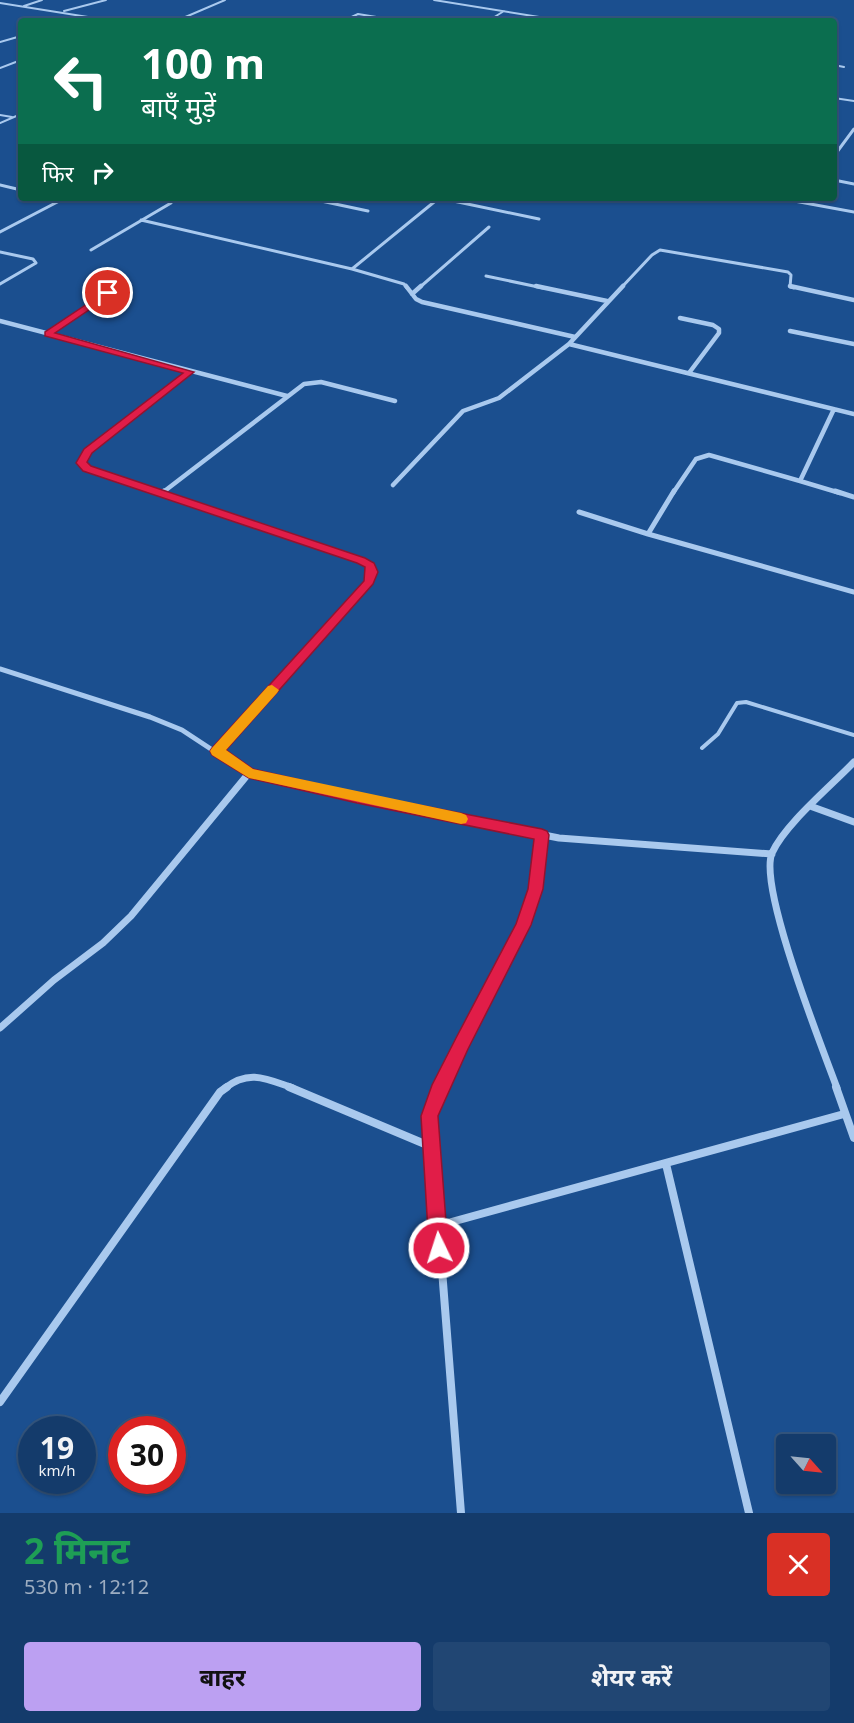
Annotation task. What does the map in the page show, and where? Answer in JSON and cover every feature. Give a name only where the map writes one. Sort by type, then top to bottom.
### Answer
[{"type":"street","points":[[24,6],[42,0]]},
{"type":"street","points":[[60,12],[106,0]]},
{"type":"street","points":[[183,18],[225,0]]},
{"type":"street","points":[[434,0],[546,18]]},
{"type":"street","points":[[0,3],[91,18]]},
{"type":"street","points":[[493,18],[504,11]]},
{"type":"street","points":[[349,18],[358,14],[383,18]]},
{"type":"street","points":[[0,42],[18,37]]},
{"type":"street","points":[[0,69],[18,61]]},
{"type":"street","points":[[837,66],[844,67]]},
{"type":"street","points":[[837,98],[854,101]]},
{"type":"street","points":[[0,115],[13,117]]},
{"type":"street","points":[[0,123],[18,115]]},
{"type":"street","points":[[837,152],[854,129]]},
{"type":"street","points":[[837,181],[854,184]]},
{"type":"street","points":[[0,185],[18,189]]},
{"type":"street","points":[[0,232],[59,201]]},
{"type":"street","points":[[321,201],[368,211]]},
{"type":"street","points":[[352,269],[435,201]]},
{"type":"street","points":[[453,201],[539,219]]},
{"type":"street","points":[[805,201],[854,212]]},
{"type":"street","points":[[91,250],[171,202]]},
{"type":"street","points":[[141,220],[352,269],[404,284],[416,299],[436,306],[575,337]]},
{"type":"street","points":[[0,223],[12,226]]},
{"type":"street","points":[[412,294],[489,226]]},
{"type":"street","points":[[393,486],[463,411],[499,398],[568,344],[652,255],[664,249],[788,272],[790,287],[854,300]]},
{"type":"street","points":[[0,252],[33,259],[36,262],[0,284]]},
{"type":"street","points":[[486,276],[607,301]]},
{"type":"street","points":[[48,334],[108,293]]},
{"type":"street","points":[[680,318],[713,325],[719,329],[719,333],[689,373]]},
{"type":"street","points":[[0,321],[287,396]]},
{"type":"street","points":[[790,331],[854,344]]},
{"type":"street","points":[[568,344],[854,414]]},
{"type":"street","points":[[190,372],[88,452],[81,463],[87,468],[361,560],[370,565],[372,572],[369,582],[217,751]]},
{"type":"street","points":[[162,493],[304,384],[313,381],[395,402]]},
{"type":"street","points":[[800,481],[834,409]]},
{"type":"street","points":[[648,534],[681,478],[696,459],[702,456],[718,457],[854,497]]},
{"type":"street","points":[[579,512],[648,534],[854,592]]},
{"type":"street","points":[[0,669],[150,717],[182,730],[249,773],[357,798],[542,835],[772,854]]},
{"type":"street","points":[[854,762],[785,833],[772,854],[768,868],[777,917],[854,1138]]},
{"type":"street","points":[[0,1028],[54,980],[103,943],[131,916],[249,773]]},
{"type":"street","points":[[810,806],[854,822]]},
{"type":"street","points":[[461,1513],[430,1116],[439,1091],[530,909],[536,889],[542,835]]},
{"type":"street","points":[[0,1402],[220,1092],[235,1080],[261,1076],[432,1147]]},
{"type":"street","points":[[437,1226],[844,1114]]},
{"type":"street","points":[[666,1164],[750,1513]]},
{"type":"lane","points":[[702,747],[711,744],[717,737],[737,703],[746,702],[854,735]]},
{"type":"slow traffic","points":[[272,690],[217,751],[249,773],[461,819]]},
{"type":"route","points":[[108,293],[48,334],[190,372],[88,452],[81,463],[87,468],[361,560],[370,565],[372,572],[369,582],[217,751],[249,773],[357,798],[542,835],[536,889],[524,925],[462,1043],[430,1116],[439,1248]]}]
